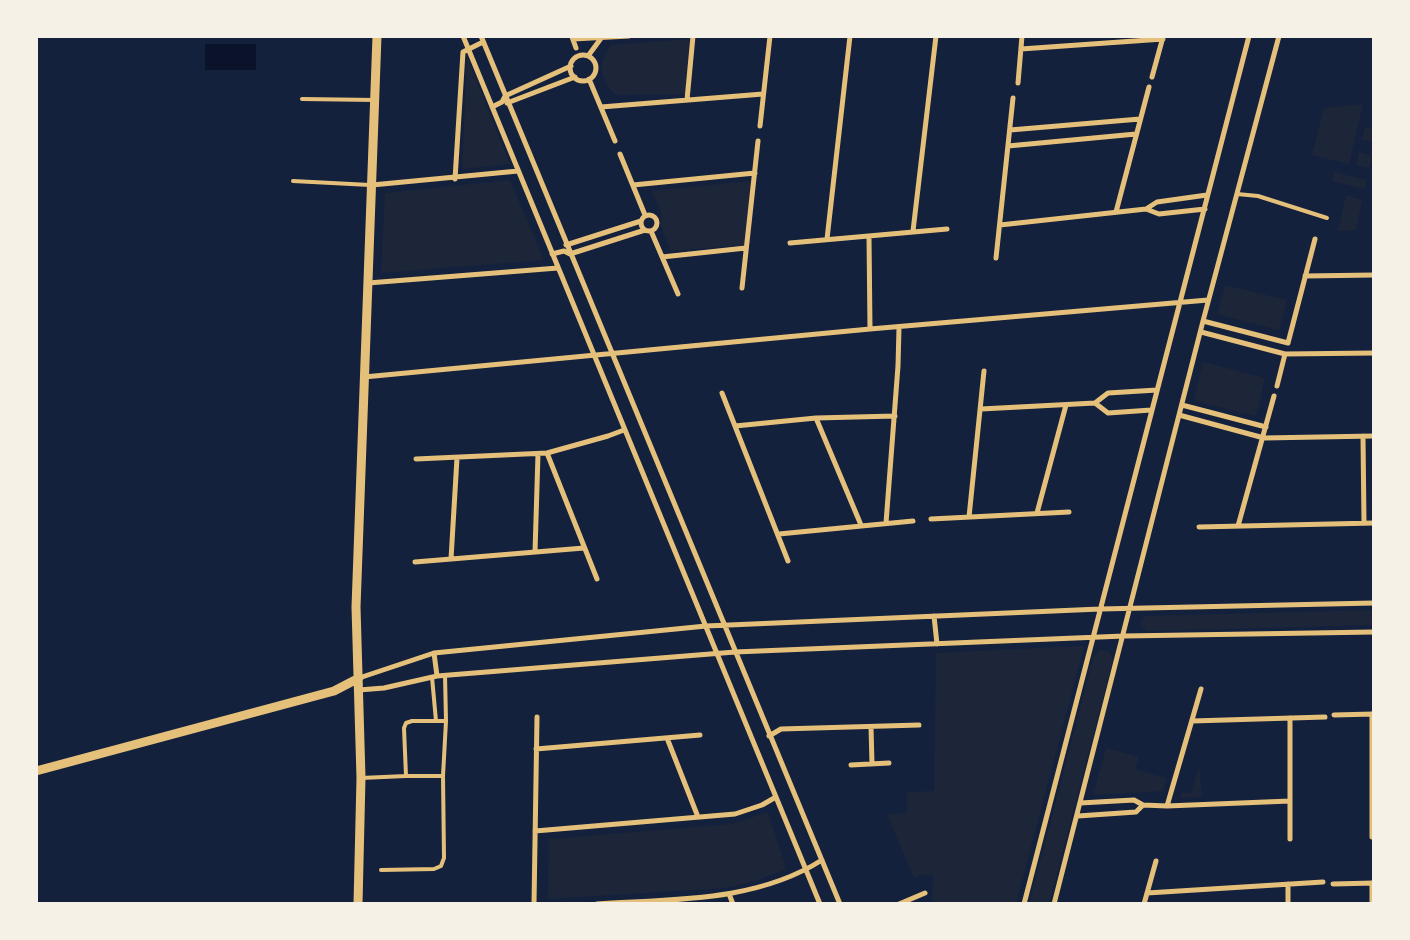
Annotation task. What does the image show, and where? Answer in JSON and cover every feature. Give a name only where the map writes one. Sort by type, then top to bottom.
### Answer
[{"type":"street","points":[[358,904],[360,778],[356,608],[378,36]]},
{"type":"street","points":[[463,36],[820,904]]},
{"type":"street","points":[[481,36],[840,904]]},
{"type":"street","points":[[576,48],[572,38],[629,36]]},
{"type":"street","points":[[687,100],[693,36]]},
{"type":"street","points":[[760,126],[770,36]]},
{"type":"street","points":[[827,239],[850,36]]},
{"type":"street","points":[[913,231],[936,36]]},
{"type":"street","points":[[1018,83],[1022,36]]},
{"type":"street","points":[[1024,904],[1249,36]]},
{"type":"street","points":[[1054,904],[1124,636],[1208,300],[1279,36]]},
{"type":"street","points":[[588,56],[602,37]]},
{"type":"street","points":[[1020,49],[1163,37],[1152,77]]},
{"type":"street","points":[[455,179],[463,52],[483,42]]},
{"type":"street","points":[[492,107],[502,102],[506,96],[571,66],[578,56],[588,56],[594,60],[595,74],[589,79],[582,80],[575,77],[509,104],[502,102]]},
{"type":"street","points":[[571,66],[575,77]]},
{"type":"street","points":[[589,79],[614,141]]},
{"type":"street","points":[[1116,212],[1149,87]]},
{"type":"street","points":[[601,107],[763,94]]},
{"type":"street","points":[[996,258],[1013,98]]},
{"type":"street","points":[[1010,130],[1140,119]]},
{"type":"street","points":[[1008,146],[1136,134]]},
{"type":"street","points":[[742,288],[758,141]]},
{"type":"street","points":[[620,154],[645,215]]},
{"type":"street","points":[[372,185],[455,179],[518,171]]},
{"type":"street","points":[[633,185],[755,173]]},
{"type":"street","points":[[1146,209],[1157,202],[1207,195]]},
{"type":"street","points":[[1000,225],[1146,209],[1159,214],[1205,209]]},
{"type":"street","points":[[566,244],[641,221],[645,215]]},
{"type":"street","points":[[645,215],[652,215],[657,220],[657,225],[652,231]]},
{"type":"street","points":[[641,221],[645,230]]},
{"type":"street","points":[[790,243],[947,229]]},
{"type":"street","points":[[570,254],[645,230],[652,231]]},
{"type":"street","points":[[652,231],[678,294]]},
{"type":"street","points":[[869,236],[870,329]]},
{"type":"street","points":[[1203,321],[1288,343],[1315,239]]},
{"type":"street","points":[[564,250],[566,244]]},
{"type":"street","points":[[662,257],[746,248]]},
{"type":"street","points":[[552,254],[564,250]]},
{"type":"street","points":[[564,250],[570,254]]},
{"type":"street","points":[[368,283],[558,268]]},
{"type":"street","points":[[1305,276],[1374,275]]},
{"type":"street","points":[[364,377],[613,355],[870,329],[1179,304],[1208,300]]},
{"type":"street","points":[[886,523],[895,416],[898,328]]},
{"type":"street","points":[[1200,332],[1285,354],[1374,353]]},
{"type":"street","points":[[1277,386],[1285,354]]},
{"type":"street","points":[[969,517],[982,409],[984,371]]},
{"type":"street","points":[[982,409],[1096,403],[1108,393],[1156,390]]},
{"type":"street","points":[[722,393],[788,561]]},
{"type":"street","points":[[1238,526],[1264,438],[1274,396]]},
{"type":"street","points":[[1096,403],[1108,413],[1151,410]]},
{"type":"street","points":[[1037,513],[1066,405]]},
{"type":"street","points":[[1182,405],[1266,427]]},
{"type":"street","points":[[1179,415],[1264,438],[1374,436]]},
{"type":"street","points":[[735,426],[816,418],[895,416]]},
{"type":"street","points":[[816,418],[861,525]]},
{"type":"street","points":[[416,459],[547,453],[624,430]]},
{"type":"street","points":[[1362,436],[1364,523]]},
{"type":"street","points":[[547,453],[597,579]]},
{"type":"street","points":[[535,552],[538,454]]},
{"type":"street","points":[[451,559],[457,458]]},
{"type":"street","points":[[931,519],[1069,512]]},
{"type":"street","points":[[779,534],[913,521]]},
{"type":"street","points":[[1199,527],[1374,523]]},
{"type":"street","points":[[415,562],[584,548]]},
{"type":"street","points":[[36,771],[334,691],[359,678],[434,652],[724,625],[1100,609],[1374,603]]},
{"type":"street","points":[[934,616],[937,644]]},
{"type":"street","points":[[334,691],[384,688],[445,675],[735,652],[1124,636],[1374,632]]},
{"type":"street","points":[[434,652],[435,676]]},
{"type":"street","points":[[1167,806],[1201,689]]},
{"type":"street","points":[[1334,716],[1373,714],[1372,837]]},
{"type":"street","points":[[534,904],[537,717]]},
{"type":"street","points":[[1192,721],[1325,717]]},
{"type":"street","points":[[1290,718],[1290,840]]},
{"type":"street","points":[[769,736],[781,729],[919,725]]},
{"type":"street","points":[[871,727],[872,764]]},
{"type":"street","points":[[536,749],[700,734]]},
{"type":"street","points":[[667,738],[698,818]]},
{"type":"street","points":[[851,764],[889,763]]},
{"type":"street","points":[[535,831],[698,818],[746,811],[776,797]]},
{"type":"street","points":[[1080,804],[1134,800],[1144,805],[1167,806],[1290,802]]},
{"type":"street","points":[[1078,816],[1136,812],[1144,805]]},
{"type":"street","points":[[597,904],[729,894],[762,888],[806,870],[822,860]]},
{"type":"street","points":[[1144,904],[1156,861]]},
{"type":"street","points":[[1147,893],[1323,882]]},
{"type":"street","points":[[1333,884],[1373,883],[1372,904]]},
{"type":"street","points":[[1288,884],[1288,904]]},
{"type":"street","points":[[900,904],[925,893]]},
{"type":"street","points":[[729,894],[733,904]]},
{"type":"street","points":[[688,904],[689,897]]},
{"type":"lane","points":[[302,99],[375,100]]},
{"type":"lane","points":[[293,181],[372,185]]},
{"type":"lane","points":[[1237,194],[1258,196],[1327,218]]},
{"type":"lane","points":[[381,870],[434,869],[441,866],[444,858],[445,675]]},
{"type":"lane","points":[[435,676],[436,721]]},
{"type":"lane","points":[[406,776],[404,728],[406,723],[412,720],[446,721]]},
{"type":"lane","points":[[360,778],[443,776]]},
{"type":"shaded area","points":[[690,39],[686,94],[616,95],[606,83],[602,65],[611,45]]},
{"type":"shaded area","points":[[205,44],[256,44],[256,70],[205,70]]},
{"type":"shaded area","points":[[467,57],[510,164],[462,169]]},
{"type":"shaded area","points":[[1363,104],[1349,164],[1312,155],[1324,108]]},
{"type":"shaded area","points":[[1365,127],[1374,129],[1374,149],[1369,168],[1356,165],[1359,152],[1370,155],[1373,142],[1362,140]]},
{"type":"shaded area","points":[[1334,172],[1367,180],[1365,189],[1332,181]]},
{"type":"shaded area","points":[[510,180],[544,260],[381,273],[385,193]]},
{"type":"shaded area","points":[[751,181],[748,245],[671,251],[661,226],[661,211],[651,191]]},
{"type":"shaded area","points":[[1346,195],[1362,200],[1356,230],[1338,231]]},
{"type":"shaded area","points":[[1225,285],[1287,300],[1279,330],[1217,314]]},
{"type":"shaded area","points":[[1203,362],[1265,378],[1256,416],[1194,401]]},
{"type":"shaded area","points":[[1374,610],[1374,625],[1147,631],[1140,624],[1143,618],[1147,616]]},
{"type":"shaded area","points":[[1084,646],[1016,904],[932,904],[933,876],[921,875],[914,878],[887,814],[907,813],[907,792],[934,791],[936,653]]},
{"type":"shaded area","points":[[1100,650],[1110,652],[1113,660],[1049,904],[1029,904],[1094,655]]},
{"type":"shaded area","points":[[1106,748],[1139,757],[1135,769],[1166,778],[1163,791],[1093,795]]},
{"type":"shaded area","points":[[1199,765],[1202,797],[1180,798],[1182,792],[1191,794]]},
{"type":"shaded area","points":[[768,812],[786,869],[755,881],[725,888],[548,899],[549,839],[732,824]]}]
